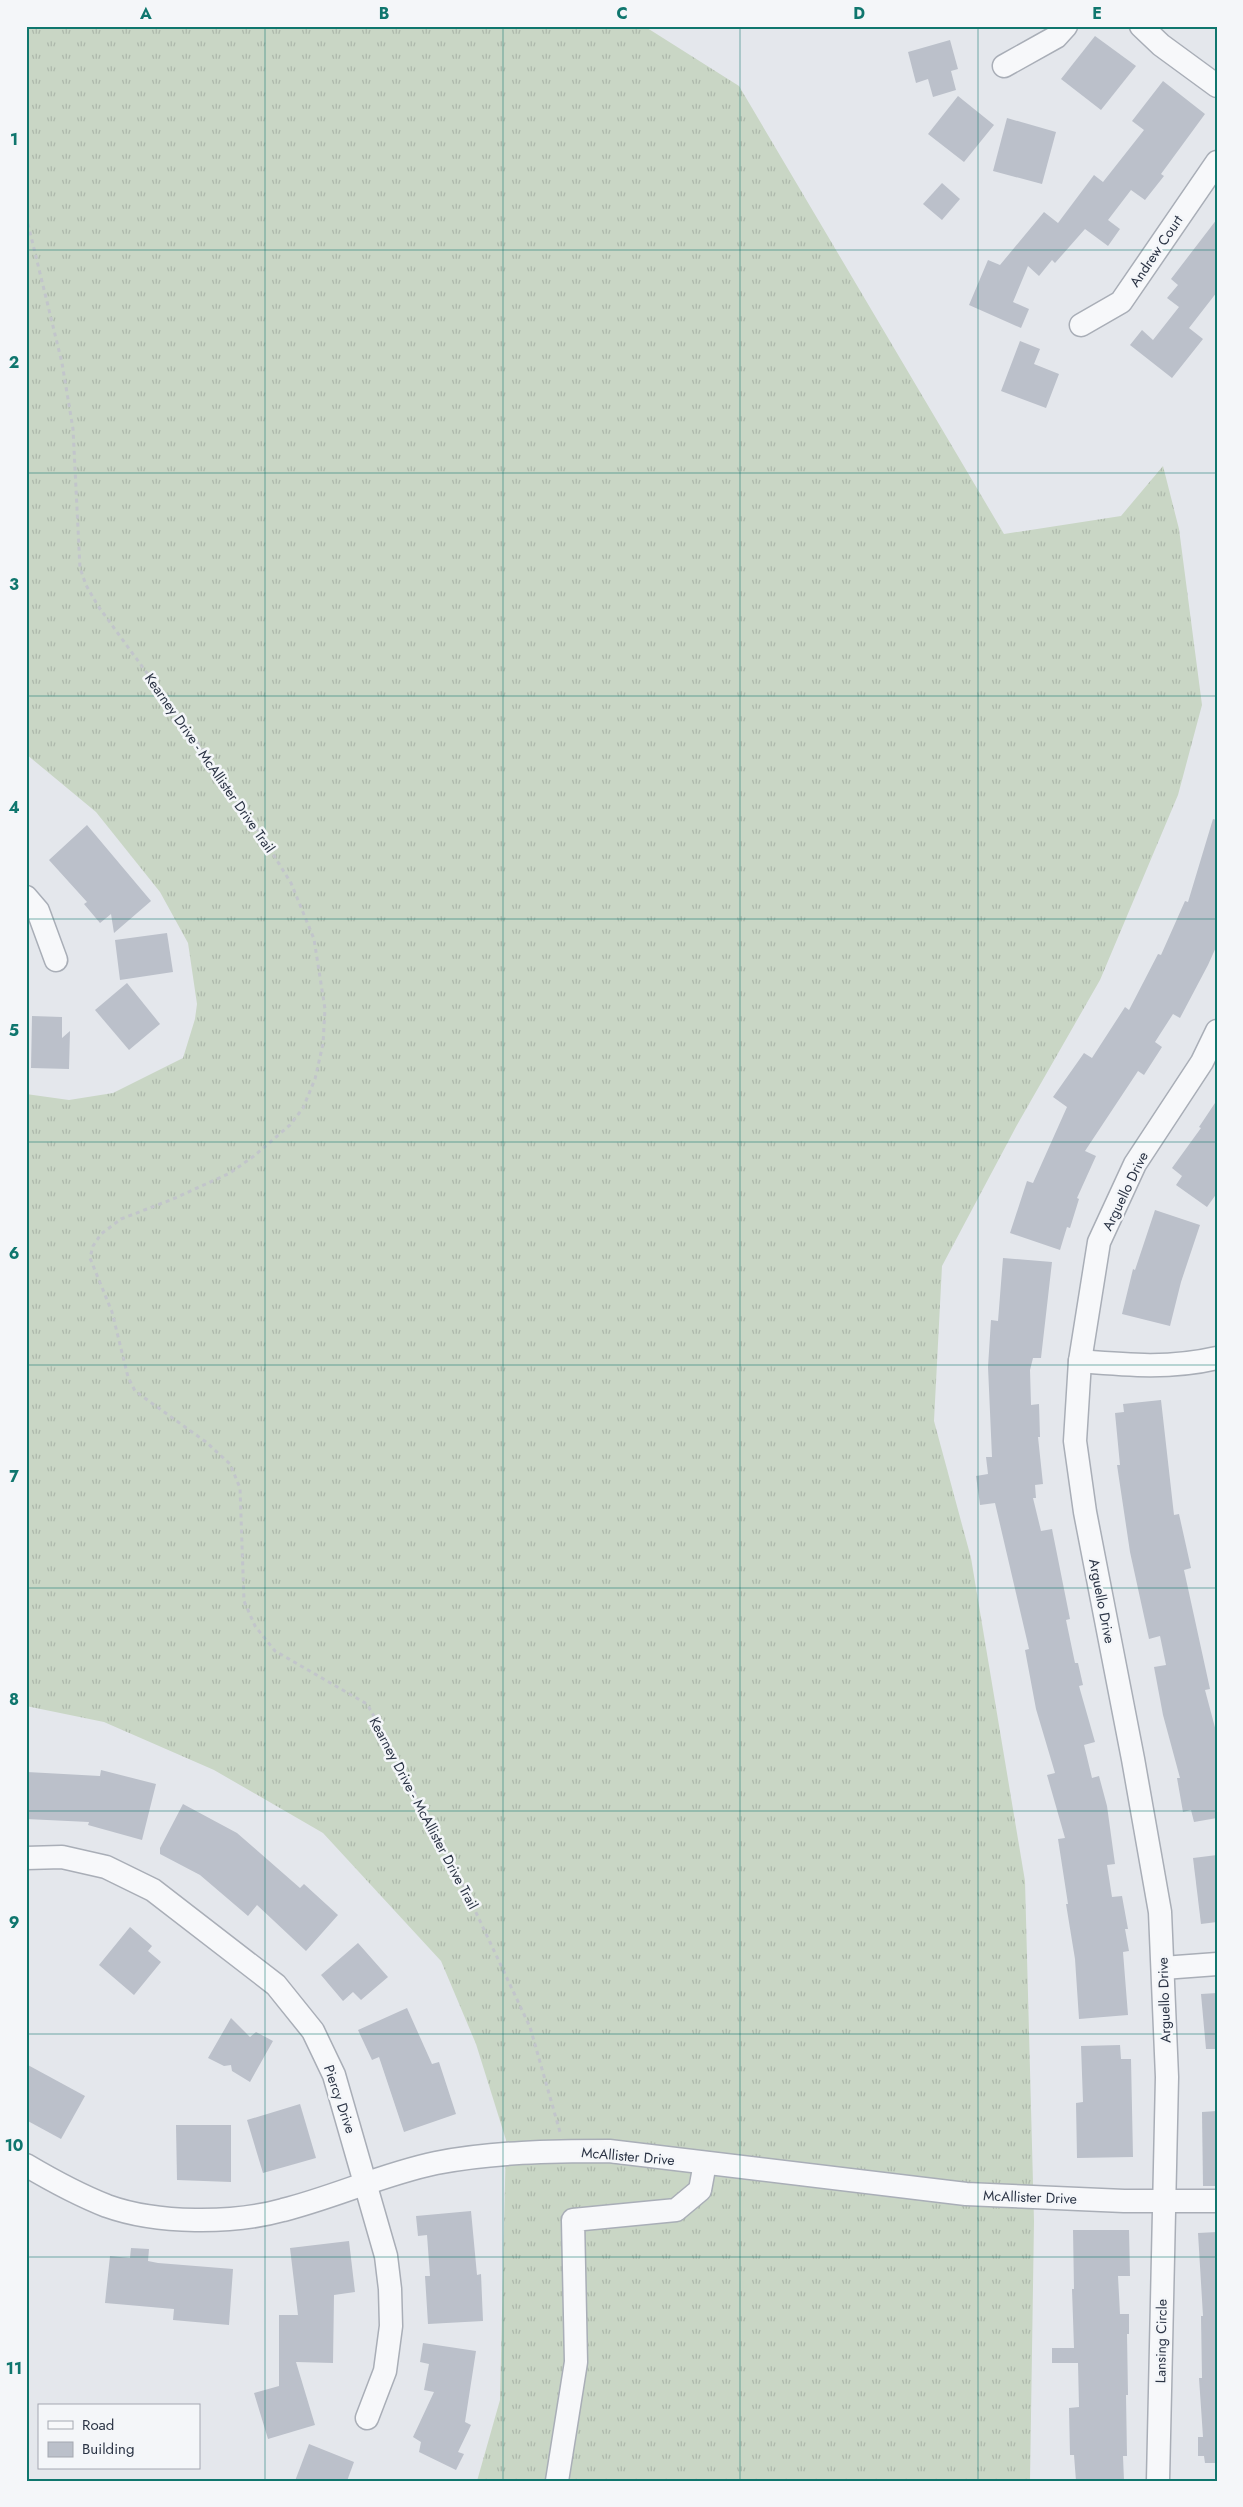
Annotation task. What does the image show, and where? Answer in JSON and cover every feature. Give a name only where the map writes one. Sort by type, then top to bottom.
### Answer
[{"type":"street","points":[[1004,66],[1056,37],[1066,26]]},
{"type":"street","points":[[1140,26],[1161,46],[1217,86]]},
{"type":"street","name":"Andrew Court","points":[[1081,325],[1122,302],[1217,162]]},
{"type":"street","points":[[26,897],[38,911],[56,960]]},
{"type":"street","name":"Arguello Drive","points":[[1163,2201],[1166,2077],[1160,1912],[1133,1759],[1085,1512],[1076,1450],[1080,1361],[1100,1242],[1135,1164],[1202,1062],[1217,1031]]},
{"type":"street","points":[[1080,1361],[1146,1367],[1190,1364],[1217,1358]]},
{"type":"street","name":"Piercy Drive","points":[[26,1858],[62,1857],[106,1867],[153,1890],[276,1985],[313,2030],[334,2075],[367,2183],[386,2256],[390,2289],[391,2326],[385,2371],[367,2418]]},
{"type":"street","points":[[1163,1968],[1217,1964]]},
{"type":"street","name":"McAllister Drive","points":[[26,2165],[72,2192],[109,2207],[138,2214],[211,2221],[251,2217],[284,2210],[436,2163],[485,2156],[564,2151],[609,2151],[966,2194],[1163,2201],[1217,2201]]},
{"type":"street","points":[[557,2481],[576,2362],[573,2220],[676,2210],[700,2190],[705,2163]]},
{"type":"street","name":"Lansing Circle","points":[[1158,2481],[1163,2201]]},
{"type":"path","name":"Kearney Drive - McAllister Drive Trail","points":[[26,216],[62,363],[72,429],[80,568],[86,585],[98,606],[238,798],[291,883],[314,939],[325,1009],[323,1044],[315,1079],[303,1108],[290,1125],[254,1156],[230,1173],[173,1199],[121,1218],[100,1234],[93,1246],[90,1258],[110,1306],[128,1377],[135,1391],[147,1402],[206,1442],[230,1464],[240,1488],[244,1601],[255,1626],[275,1651],[367,1704],[382,1730],[463,1885],[530,2027],[543,2066],[564,2151]]},
{"type":"green space","points":[[26,26],[644,26],[739,86],[1004,534],[1121,516],[1163,466],[1179,529],[1202,705],[1178,795],[1100,980],[1017,1125],[942,1266],[934,1421],[971,1558],[1025,1881],[1034,2221],[1030,2481],[477,2481],[500,2400],[506,2140],[476,2044],[441,1961],[323,1833],[214,1770],[104,1722],[26,1706],[26,1094],[69,1100],[113,1093],[183,1058],[195,1019],[197,1004],[188,943],[160,892],[96,812],[26,754]]},
{"type":"building","points":[[1095,36],[1136,66],[1101,110],[1061,79]]},
{"type":"building","points":[[950,40],[958,69],[951,71],[956,90],[933,97],[928,79],[916,83],[908,52]]},
{"type":"building","points":[[1163,81],[1205,114],[1161,174],[1164,176],[1145,200],[1131,190],[1108,220],[1120,229],[1108,246],[1085,229],[1055,263],[1052,260],[1039,276],[1028,266],[1013,302],[1029,309],[1021,328],[969,305],[988,260],[1000,265],[1044,212],[1058,223],[1094,175],[1103,182],[1144,130],[1132,121]]},
{"type":"building","points":[[958,96],[994,125],[964,162],[928,134]]},
{"type":"building","points":[[1007,118],[1056,132],[1042,184],[993,171]]},
{"type":"building","points":[[942,183],[960,199],[942,220],[923,204]]},
{"type":"building","points":[[1217,219],[1217,292],[1189,328],[1203,339],[1172,378],[1130,345],[1142,330],[1153,340],[1179,307],[1167,298],[1178,285],[1171,279]]},
{"type":"building","points":[[1020,341],[1040,349],[1034,364],[1059,374],[1046,408],[1001,391]]},
{"type":"building","points":[[1213,819],[1217,820],[1217,945],[1208,965],[1180,1018],[1173,1014],[1155,1042],[1162,1047],[1144,1075],[1138,1071],[1085,1151],[1096,1156],[1077,1198],[1079,1199],[1070,1228],[1067,1227],[1060,1250],[1010,1233],[1027,1181],[1033,1183],[1067,1107],[1053,1097],[1084,1053],[1092,1058],[1125,1007],[1129,1010],[1158,954],[1161,955],[1185,901],[1188,902]]},
{"type":"building","points":[[87,825],[151,901],[114,933],[111,914],[100,923],[84,904],[87,902],[49,860]]},
{"type":"building","points":[[167,933],[173,972],[120,980],[115,940]]},
{"type":"building","points":[[127,983],[160,1024],[129,1050],[95,1010]]},
{"type":"building","points":[[32,1016],[62,1017],[62,1038],[70,1031],[69,1069],[31,1068]]},
{"type":"building","points":[[1217,1100],[1217,1193],[1207,1207],[1176,1185],[1182,1176],[1172,1168],[1201,1128],[1199,1127]]},
{"type":"building","points":[[1155,1210],[1200,1225],[1181,1282],[1170,1326],[1122,1314],[1133,1269],[1135,1270]]},
{"type":"building","points":[[1003,1258],[1052,1262],[1041,1358],[1033,1358],[1030,1370],[1031,1405],[1039,1404],[1040,1437],[1038,1437],[1043,1484],[1035,1485],[1036,1498],[1033,1498],[1041,1531],[1052,1529],[1070,1619],[1066,1620],[1075,1663],[1078,1663],[1083,1685],[1079,1686],[1095,1742],[1084,1745],[1092,1778],[1099,1776],[1107,1806],[1115,1864],[1107,1865],[1112,1897],[1122,1896],[1128,1929],[1125,1929],[1129,1951],[1123,1952],[1128,2015],[1079,2019],[1075,1959],[1058,1839],[1065,1838],[1047,1775],[1055,1773],[1036,1709],[1025,1650],[1029,1649],[995,1503],[980,1505],[976,1476],[988,1474],[986,1457],[992,1457],[988,1367],[991,1320],[998,1321]]},
{"type":"building","points":[[1161,1400],[1174,1515],[1179,1514],[1191,1568],[1184,1570],[1210,1689],[1205,1690],[1217,1735],[1217,1818],[1194,1822],[1191,1810],[1183,1812],[1177,1778],[1180,1778],[1163,1715],[1154,1667],[1166,1665],[1160,1636],[1149,1639],[1130,1552],[1117,1465],[1120,1465],[1115,1413],[1124,1412],[1123,1404]]},
{"type":"building","points":[[101,1770],[156,1784],[142,1840],[88,1825],[89,1822],[26,1819],[27,1772],[100,1776]]},
{"type":"building","points":[[183,1804],[237,1833],[300,1888],[304,1884],[338,1915],[306,1951],[257,1905],[248,1916],[200,1875],[160,1854],[160,1848]]},
{"type":"building","points":[[1217,1855],[1217,1922],[1201,1924],[1193,1858]]},
{"type":"building","points":[[130,1927],[152,1946],[148,1951],[161,1962],[134,1995],[99,1965]]},
{"type":"building","points":[[358,1943],[388,1977],[361,2000],[353,1992],[343,2001],[321,1975]]},
{"type":"building","points":[[1217,1993],[1217,2049],[1206,2049],[1201,1994]]},
{"type":"building","points":[[407,2008],[432,2064],[439,2062],[456,2114],[404,2132],[379,2057],[372,2060],[358,2030]]},
{"type":"building","points":[[231,2018],[250,2037],[256,2032],[273,2041],[250,2082],[232,2071],[231,2065],[224,2066],[208,2058]]},
{"type":"building","points":[[1120,2045],[1121,2059],[1131,2059],[1133,2157],[1077,2158],[1076,2103],[1083,2102],[1081,2046]]},
{"type":"building","points":[[26,2064],[85,2096],[61,2139],[26,2120]]},
{"type":"building","points":[[300,2104],[316,2158],[263,2173],[247,2120]]},
{"type":"building","points":[[1217,2111],[1217,2186],[1203,2186],[1202,2112]]},
{"type":"building","points":[[176,2125],[231,2125],[231,2182],[177,2180]]},
{"type":"building","points":[[471,2211],[477,2275],[481,2274],[483,2321],[428,2324],[425,2276],[430,2276],[427,2235],[418,2236],[416,2216]]},
{"type":"building","points":[[1073,2230],[1129,2230],[1130,2276],[1118,2276],[1120,2314],[1129,2314],[1129,2334],[1127,2334],[1128,2395],[1126,2395],[1127,2456],[1123,2456],[1124,2481],[1076,2481],[1074,2455],[1070,2455],[1069,2408],[1079,2407],[1078,2363],[1052,2363],[1052,2348],[1074,2348]]},
{"type":"building","points":[[1217,2232],[1217,2463],[1205,2463],[1204,2456],[1198,2456],[1198,2437],[1203,2437],[1199,2378],[1202,2378],[1201,2316],[1203,2316],[1198,2233]]},
{"type":"building","points":[[349,2241],[355,2292],[334,2295],[333,2363],[296,2362],[315,2425],[268,2439],[254,2393],[279,2386],[279,2315],[298,2315],[290,2248]]},
{"type":"building","points":[[131,2248],[149,2249],[148,2261],[233,2269],[229,2325],[173,2320],[174,2309],[105,2303],[110,2256],[130,2258]]},
{"type":"building","points":[[423,2343],[476,2351],[465,2422],[471,2425],[458,2452],[464,2454],[456,2470],[419,2452],[421,2442],[413,2437],[434,2392],[424,2390],[429,2364],[420,2362]]},
{"type":"building","points":[[309,2444],[354,2462],[347,2481],[295,2481]]}]
